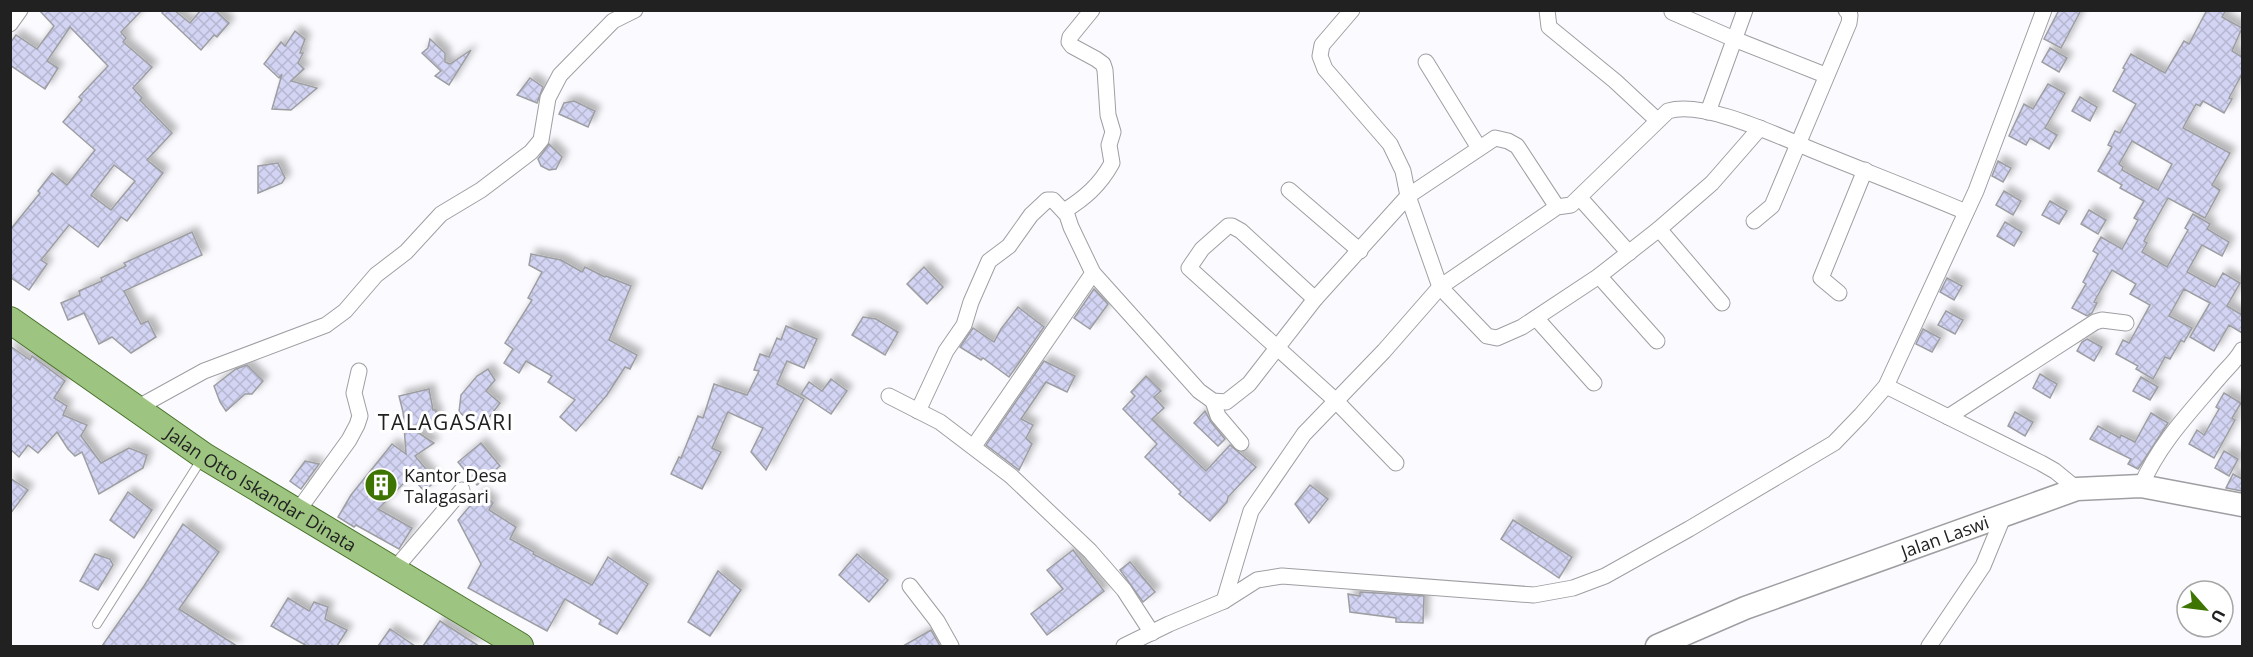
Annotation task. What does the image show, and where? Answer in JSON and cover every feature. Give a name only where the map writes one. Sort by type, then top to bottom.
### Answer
[{"type":"main road","name":"Jalan Otto Iskandar Dinata","points":[[10,320],[204,456],[520,646]]},
{"type":"street","points":[[10,24],[20,10]]},
{"type":"street","points":[[135,409],[204,371],[326,325],[345,310],[376,274],[406,252],[441,214],[481,190],[531,152],[541,140],[548,98],[560,75],[613,21],[635,10]]},
{"type":"street","points":[[1067,217],[1101,181],[1112,163],[1109,145],[1113,132],[1108,115],[1105,70],[1102,64],[1069,42],[1070,37],[1092,10]]},
{"type":"street","points":[[1352,10],[1322,45],[1320,56],[1324,69],[1390,144],[1402,171],[1408,196],[1440,287],[1487,336],[1497,338],[1536,318],[1599,276],[1659,229],[1712,183],[1760,128]]},
{"type":"street","points":[[1546,10],[1550,27],[1615,81],[1657,120]]},
{"type":"street","points":[[1708,112],[1745,10]]},
{"type":"street","points":[[1754,221],[1773,206],[1825,75],[1849,23],[1850,15],[1846,10]]},
{"type":"street","points":[[1124,646],[1224,601],[1257,580],[1282,576],[1534,594],[1573,588],[1605,576],[1668,541],[1834,443],[1886,386],[1976,192],[2044,10]]},
{"type":"street","points":[[1672,12],[1825,75]]},
{"type":"street","points":[[1426,62],[1479,148]]},
{"type":"street","points":[[1224,601],[1251,511],[1304,434],[1384,351],[1440,287],[1557,207],[1571,205],[1668,111],[1677,108],[1708,112],[1760,128],[1966,212]]},
{"type":"street","points":[[918,411],[946,351],[964,325],[971,302],[989,261],[1009,246],[1031,215],[1047,200],[1053,200],[1067,217],[1093,273],[1199,391],[1213,401],[1226,402],[1249,384],[1315,298],[1408,196],[1495,138],[1517,146],[1557,207]]},
{"type":"street","points":[[1839,293],[1821,278],[1865,170]]},
{"type":"street","points":[[1289,190],[1360,251]]},
{"type":"street","points":[[1580,198],[1629,253]]},
{"type":"street","points":[[1315,298],[1241,231],[1232,226],[1228,226],[1190,264],[1189,268],[1195,276],[1335,400],[1396,463]]},
{"type":"street","points":[[1659,229],[1722,303]]},
{"type":"street","points":[[974,446],[1093,273]]},
{"type":"street","points":[[1599,276],[1657,341]]},
{"type":"street","points":[[1536,318],[1594,383]]},
{"type":"street","points":[[1948,417],[2096,322],[2102,320],[2126,323]]},
{"type":"street","points":[[2141,486],[2151,462],[2176,427],[2242,350]]},
{"type":"street","points":[[297,512],[349,440],[357,425],[360,416],[354,393],[359,371]]},
{"type":"street","points":[[1886,386],[2041,463],[2077,489]]},
{"type":"street","points":[[889,396],[940,422],[1011,476],[1090,551],[1124,590],[1152,633]]},
{"type":"street","points":[[1213,401],[1218,416],[1241,443]]},
{"type":"street","name":"Jalan Laswi","points":[[1656,646],[1745,608],[2077,489],[2141,486],[2242,505]]},
{"type":"street","points":[[393,571],[462,490]]},
{"type":"street","points":[[1929,646],[1983,566],[2004,515]]},
{"type":"street","points":[[910,586],[937,621],[951,646]]},
{"type":"lane","points":[[97,624],[204,456]]},
{"type":"building","points":[[39,10],[142,10],[121,32],[126,38],[123,42],[152,67],[133,88],[142,98],[140,100],[172,133],[147,160],[163,173],[127,221],[121,217],[98,247],[69,225],[41,260],[47,264],[29,290],[10,277],[10,230],[40,193],[38,191],[52,173],[67,185],[95,150],[63,122],[82,100],[79,97],[108,66],[70,27],[47,61],[58,68],[45,89],[10,65],[10,43],[16,35],[37,49],[54,26]],"holes":[[[114,165],[135,181],[111,210],[91,195]]]},
{"type":"building","points":[[164,10],[174,10],[190,23],[201,10],[215,10],[229,23],[201,50],[162,13]]},
{"type":"building","points":[[2059,10],[2081,10],[2061,48],[2044,39]]},
{"type":"building","points":[[2207,10],[2226,10],[2222,17],[2242,28],[2232,51],[2242,57],[2242,74],[2224,113],[2203,101],[2200,106],[2196,104],[2183,128],[2230,153],[2212,185],[2220,190],[2205,218],[2168,198],[2144,241],[2147,243],[2142,252],[2167,267],[2188,230],[2185,228],[2193,214],[2210,224],[2207,229],[2229,242],[2222,256],[2202,245],[2187,272],[2215,287],[2223,273],[2240,283],[2227,306],[2242,315],[2242,333],[2229,325],[2214,351],[2190,337],[2210,303],[2184,289],[2169,316],[2192,328],[2184,342],[2181,340],[2170,359],[2165,357],[2153,379],[2136,369],[2138,366],[2116,354],[2123,340],[2129,343],[2150,305],[2130,294],[2136,284],[2112,270],[2094,302],[2097,303],[2092,313],[2087,316],[2072,308],[2086,284],[2083,282],[2098,254],[2093,251],[2101,237],[2122,249],[2138,220],[2134,218],[2144,201],[2120,188],[2122,185],[2098,171],[2112,147],[2108,145],[2115,131],[2120,133],[2136,104],[2113,91],[2125,69],[2123,68],[2131,54],[2165,73],[2184,41],[2189,44]],"holes":[[[2132,141],[2172,164],[2158,190],[2122,170],[2123,167],[2119,164]]]},
{"type":"building","points":[[295,31],[305,39],[300,53],[303,53],[298,63],[304,69],[291,81],[317,88],[291,110],[272,109],[282,74],[279,78],[264,64],[281,42],[285,46]]},
{"type":"building","points":[[430,39],[445,53],[445,62],[450,64],[471,50],[449,85],[435,76],[441,71],[422,53],[428,48]]},
{"type":"building","points":[[2050,48],[2067,58],[2059,72],[2042,62]]},
{"type":"building","points":[[530,78],[543,87],[537,103],[517,95]]},
{"type":"building","points":[[2048,84],[2065,93],[2045,128],[2057,135],[2049,149],[2030,138],[2026,145],[2009,136],[2024,104],[2033,109]]},
{"type":"building","points":[[2080,97],[2097,107],[2090,121],[2072,111]]},
{"type":"building","points":[[574,101],[595,111],[588,127],[559,114],[564,103]]},
{"type":"building","points":[[549,144],[562,157],[556,169],[549,170],[541,166],[538,159]]},
{"type":"building","points":[[1998,161],[2011,168],[2003,182],[1992,176]]},
{"type":"building","points":[[278,163],[285,178],[282,183],[258,193],[258,166]]},
{"type":"building","points":[[2004,191],[2021,201],[2013,215],[1996,205]]},
{"type":"building","points":[[2050,201],[2067,211],[2059,224],[2042,215]]},
{"type":"building","points":[[2089,210],[2106,220],[2098,234],[2081,224]]},
{"type":"building","points":[[2005,222],[2022,232],[2014,246],[1997,236]]},
{"type":"building","points":[[192,232],[202,255],[124,291],[141,324],[148,321],[156,337],[131,353],[112,337],[99,344],[84,313],[68,320],[61,303],[80,295],[79,291],[102,281],[101,278],[126,266],[124,263]]},
{"type":"building","points":[[531,254],[561,260],[582,272],[585,267],[631,286],[609,340],[637,355],[630,369],[625,367],[607,395],[576,431],[560,417],[575,400],[548,382],[552,376],[526,361],[519,373],[504,363],[513,349],[505,343],[532,300],[528,298],[542,272],[529,265]]},
{"type":"building","points":[[924,267],[943,287],[927,304],[907,284]]},
{"type":"building","points":[[1947,278],[1962,286],[1954,300],[1940,292]]},
{"type":"building","points":[[1094,289],[1108,304],[1090,329],[1074,318]]},
{"type":"building","points":[[1018,307],[1044,327],[1009,377],[983,358],[981,360],[960,347],[973,328],[994,342]]},
{"type":"building","points":[[1946,311],[1963,320],[1955,334],[1938,325]]},
{"type":"building","points":[[863,317],[876,319],[898,332],[885,355],[852,335]]},
{"type":"building","points":[[786,326],[817,339],[804,368],[787,361],[777,384],[804,399],[766,470],[751,452],[763,428],[728,412],[712,448],[721,452],[702,489],[671,474],[679,457],[681,458],[698,416],[703,418],[714,384],[747,395],[759,371],[754,370],[760,354],[769,357],[777,338],[781,340]]},
{"type":"building","points":[[1923,329],[1940,338],[1932,352],[1916,344]]},
{"type":"building","points":[[2087,339],[2102,347],[2094,361],[2077,351],[2082,342]]},
{"type":"building","points":[[10,346],[30,360],[32,356],[65,381],[54,398],[67,406],[63,415],[87,425],[81,436],[101,463],[129,448],[147,455],[143,468],[99,494],[82,452],[75,456],[57,432],[38,453],[28,445],[19,457],[10,449]]},
{"type":"building","points":[[1044,361],[1075,376],[1067,392],[1046,382],[1021,419],[1033,425],[1026,438],[1032,444],[1019,470],[986,445]]},
{"type":"building","points":[[247,365],[263,381],[252,394],[245,394],[226,411],[214,386],[236,369]]},
{"type":"building","points":[[488,369],[495,380],[486,391],[500,403],[480,429],[459,412],[461,395],[477,376]]},
{"type":"building","points":[[2040,374],[2057,384],[2050,398],[2033,388]]},
{"type":"building","points":[[1146,376],[1161,391],[1154,397],[1164,408],[1152,419],[1206,471],[1230,445],[1256,467],[1228,497],[1227,502],[1210,521],[1179,494],[1181,492],[1145,457],[1157,444],[1123,409],[1135,396],[1131,392]]},
{"type":"building","points":[[2141,377],[2158,387],[2150,400],[2133,391]]},
{"type":"building","points":[[831,379],[847,391],[831,414],[801,394],[809,382],[822,391]]},
{"type":"building","points":[[429,389],[433,410],[436,410],[437,424],[408,426],[434,443],[415,456],[436,481],[424,491],[411,476],[378,509],[412,528],[399,549],[338,517],[351,495],[392,444],[406,454],[403,412],[399,396]]},
{"type":"building","points":[[2224,393],[2241,403],[2232,418],[2235,420],[2214,458],[2189,444],[2197,430],[2204,435],[2219,409],[2216,407]]},
{"type":"building","points":[[1205,411],[1225,439],[1218,446],[1194,423]]},
{"type":"building","points":[[2015,412],[2033,422],[2025,436],[2008,426]]},
{"type":"building","points":[[2151,413],[2168,423],[2138,469],[2128,464],[2131,459],[2090,439],[2098,426],[2120,438],[2121,435],[2135,442]]},
{"type":"building","points":[[481,443],[500,466],[477,485],[458,462]]},
{"type":"building","points":[[2224,451],[2238,459],[2229,476],[2215,468]]},
{"type":"building","points":[[305,461],[319,464],[301,489],[290,481]]},
{"type":"building","points":[[2233,474],[2242,479],[2242,491],[2226,488]]},
{"type":"building","points":[[10,478],[28,490],[10,514]]},
{"type":"building","points":[[1310,485],[1328,499],[1309,523],[1295,504]]},
{"type":"building","points":[[128,492],[152,510],[134,538],[110,520]]},
{"type":"building","points":[[481,493],[493,503],[489,510],[516,527],[510,539],[534,552],[533,554],[592,585],[608,557],[648,584],[617,634],[599,624],[601,620],[565,599],[547,631],[468,588],[481,564],[458,520]]},
{"type":"building","points":[[1513,520],[1572,557],[1559,578],[1501,539]]},
{"type":"building","points":[[183,524],[219,552],[179,609],[237,646],[102,646],[144,586]]},
{"type":"building","points":[[1073,550],[1104,591],[1047,635],[1031,614],[1063,589],[1047,570]]},
{"type":"building","points":[[95,554],[110,559],[113,565],[98,590],[80,581]]},
{"type":"building","points":[[857,554],[888,580],[869,602],[839,575]]},
{"type":"building","points":[[1130,562],[1155,592],[1143,602],[1120,570]]},
{"type":"building","points":[[718,571],[741,590],[710,636],[688,622]]},
{"type":"building","points":[[1360,592],[1424,596],[1423,623],[1396,622],[1396,618],[1350,612],[1348,594],[1360,596]]},
{"type":"building","points":[[288,598],[309,611],[314,602],[328,607],[325,619],[347,630],[337,646],[307,646],[271,626]]},
{"type":"building","points":[[440,621],[479,646],[423,646]]},
{"type":"building","points":[[390,629],[415,646],[378,646]]},
{"type":"building","points":[[931,630],[940,646],[903,646]]},
{"type":"place","name":"Kantor Desa Talagasari","points":[[381,485]]},
{"type":"district","name":"TALAGASARI","points":[[446,422]]}]
